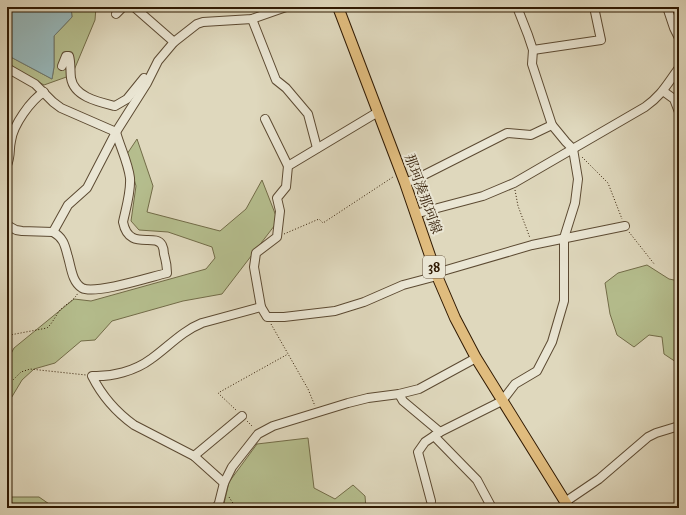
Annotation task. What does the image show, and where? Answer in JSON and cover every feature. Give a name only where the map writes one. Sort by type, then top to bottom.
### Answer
[{"type":"main road","name":"那珂湊那珂線","points":[[338,7],[401,172],[437,274],[455,318],[476,358],[567,505]]},
{"type":"street","points":[[116,14],[123,7]]},
{"type":"street","points":[[134,7],[174,42]]},
{"type":"street","points":[[53,232],[68,205],[87,188],[116,132],[158,61],[174,42],[197,24],[203,22],[252,19],[286,7]]},
{"type":"street","points":[[431,501],[418,452],[425,442],[437,434],[502,401],[515,384],[537,371],[552,342],[564,301],[564,238],[575,203],[578,179],[573,148],[552,125],[532,64],[532,50],[528,35],[517,7]]},
{"type":"street","points":[[532,50],[601,40],[594,7]]},
{"type":"street","points":[[668,7],[674,28],[679,38]]},
{"type":"street","points":[[252,19],[276,80],[286,88],[308,114],[317,148]]},
{"type":"street","points":[[62,66],[66,56],[69,56],[73,86],[90,98],[115,106],[127,99],[145,76],[152,73]]},
{"type":"street","points":[[7,68],[35,84],[62,108],[116,132]]},
{"type":"street","points":[[415,214],[483,196],[514,183],[645,107],[663,91],[679,68]]},
{"type":"street","points":[[663,91],[674,100],[679,112]]},
{"type":"street","points":[[7,165],[10,158],[10,141],[12,134],[32,101],[44,92]]},
{"type":"street","points":[[288,166],[378,112]]},
{"type":"street","points":[[265,119],[288,166],[286,187],[277,198],[280,211],[277,237],[256,253],[254,267],[261,307],[267,316],[284,317],[335,311],[364,302],[403,285],[532,244],[625,226]]},
{"type":"street","points":[[404,183],[422,176],[507,133],[530,135],[552,125]]},
{"type":"street","points":[[7,226],[22,231],[53,232],[62,239],[73,277],[81,288],[89,290],[107,288],[167,273],[162,245],[159,242],[136,240],[131,238],[124,228],[122,222],[130,186],[130,177],[128,166],[116,132]]},
{"type":"street","points":[[224,483],[194,456],[134,425],[119,412],[101,392],[92,376],[113,375],[136,367],[152,359],[164,347],[193,326],[256,307],[261,307]]},
{"type":"street","points":[[216,508],[219,503],[224,483],[232,467],[251,442],[260,433],[273,426],[368,398],[399,394],[419,389],[476,358]]},
{"type":"street","points":[[399,394],[403,401],[437,434],[477,480],[492,508]]},
{"type":"street","points":[[194,456],[242,416]]},
{"type":"street","points":[[567,505],[648,437],[679,426]]},
{"type":"path","points":[[573,148],[608,183],[625,226],[656,265]]},
{"type":"path","points":[[275,238],[319,219],[323,223],[401,172]]},
{"type":"path","points":[[514,183],[518,206],[532,244]]},
{"type":"path","points":[[7,338],[10,335],[46,328],[51,325],[61,309],[76,296],[81,288]]},
{"type":"path","points":[[267,316],[308,389],[318,412]]},
{"type":"path","points":[[260,433],[218,393],[288,354]]},
{"type":"path","points":[[7,386],[21,372],[30,369],[92,376]]},
{"type":"path","points":[[226,493],[236,508]]},
{"type":"green space","points":[[71,7],[96,7],[95,20],[72,75],[44,85],[7,64],[7,55],[52,79],[54,67],[54,36],[72,17]]},
{"type":"green space","points":[[137,139],[153,186],[147,212],[220,231],[246,209],[262,180],[278,221],[222,294],[183,301],[112,321],[95,340],[81,341],[55,363],[34,369],[22,380],[7,405],[7,361],[14,348],[74,299],[91,301],[206,269],[215,258],[212,247],[168,232],[139,230],[131,221],[136,186],[127,154]]},
{"type":"green space","points":[[647,265],[669,279],[679,281],[679,364],[664,354],[662,337],[649,335],[634,347],[617,335],[610,314],[605,283],[618,273]]},
{"type":"green space","points":[[308,438],[314,488],[335,499],[353,485],[365,496],[366,508],[223,508],[229,482],[257,444]]},
{"type":"green space","points":[[7,495],[8,497],[39,497],[55,508],[7,508]]},
{"type":"water","points":[[22,7],[71,7],[72,17],[54,36],[54,67],[52,79],[7,55],[7,12],[20,9]]}]
